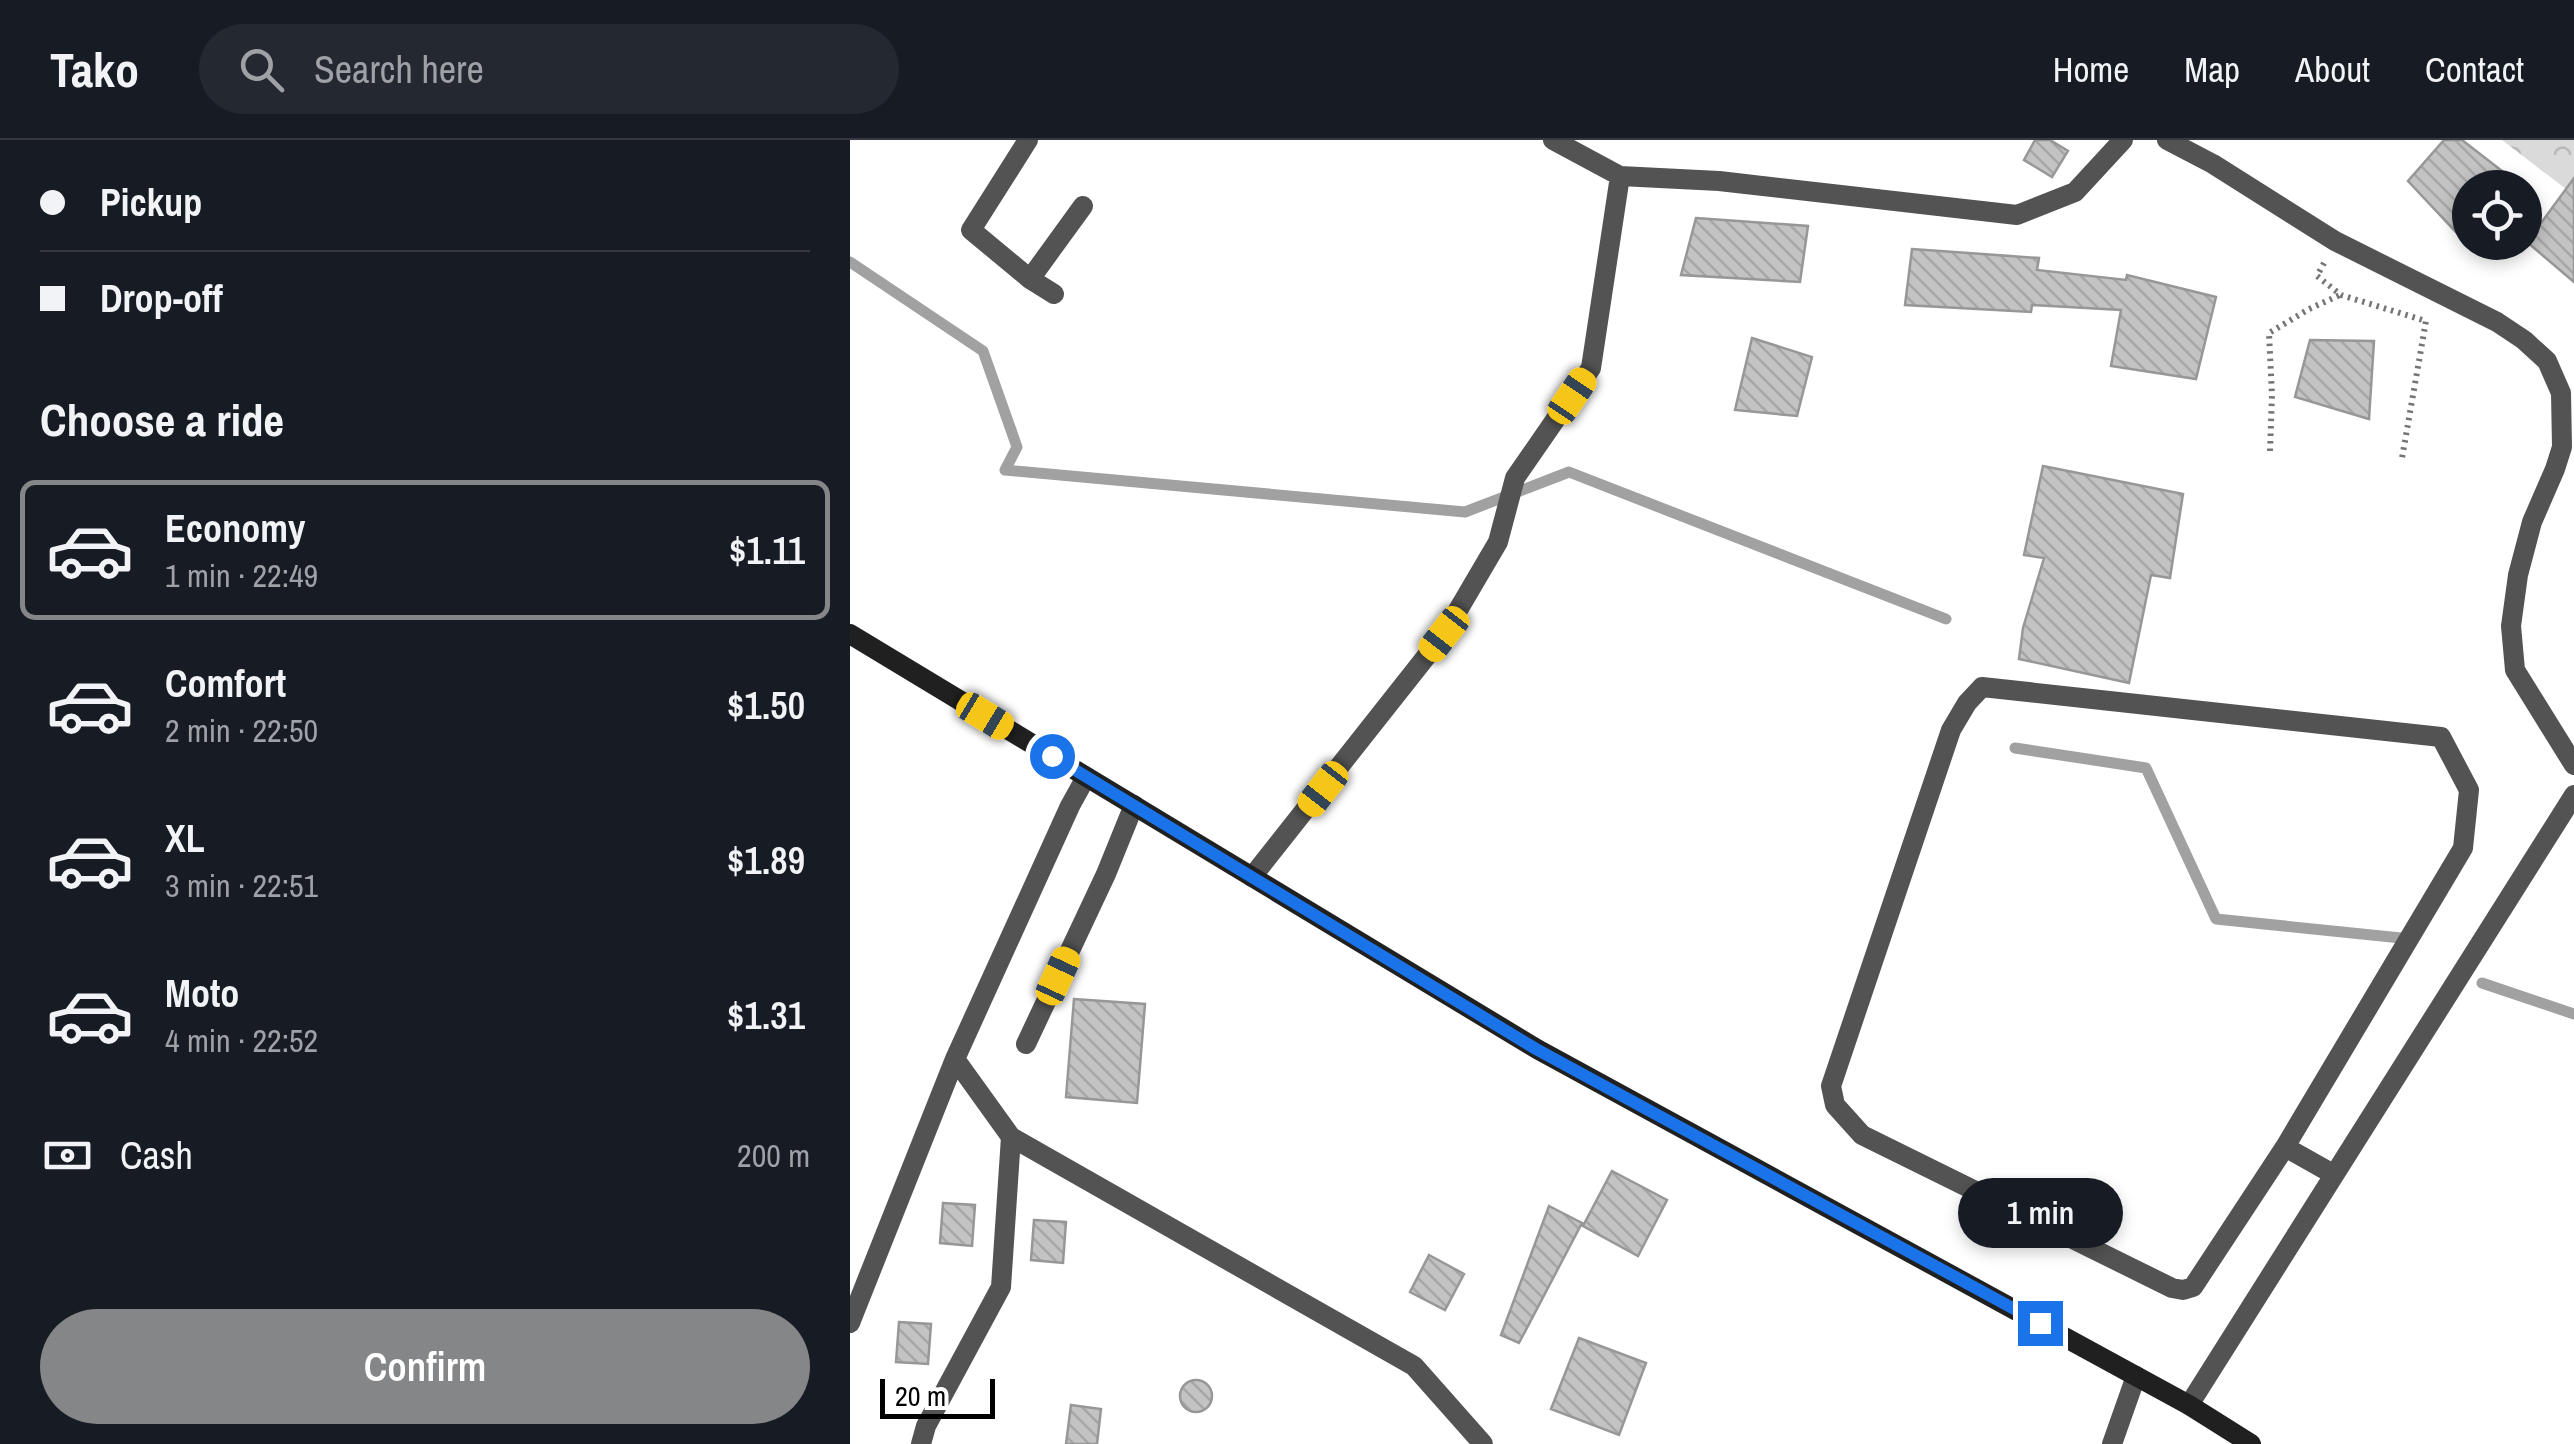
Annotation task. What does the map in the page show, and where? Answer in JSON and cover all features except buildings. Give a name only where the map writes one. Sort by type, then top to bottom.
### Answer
[{"type":"main road","points":[[850,634],[1536,1049],[2189,1405],[2251,1444]]},
{"type":"street","points":[[1028,140],[971,230],[1054,294]]},
{"type":"street","points":[[1553,140],[1620,176],[1719,181],[2016,216],[2075,192],[2123,140]]},
{"type":"street","points":[[2167,140],[2213,164],[2335,241],[2497,322],[2547,361],[2561,392],[2562,447],[2532,522],[2518,574],[2511,626],[2515,670],[2574,765]]},
{"type":"street","points":[[1252,877],[1444,634],[1498,542],[1516,478],[1591,368],[1620,176]]},
{"type":"street","points":[[1030,279],[1084,206]]},
{"type":"street","points":[[1982,687],[2441,738],[2469,790],[2464,848],[2285,1147],[2193,1287],[2183,1290],[1862,1135],[1835,1105],[1831,1086],[1951,730],[1982,687]]},
{"type":"street","points":[[850,1323],[956,1059],[1086,777]]},
{"type":"street","points":[[2189,1405],[2574,795]]},
{"type":"street","points":[[1026,1044],[1134,805]]},
{"type":"street","points":[[956,1059],[1011,1138],[1414,1366],[1483,1444]]},
{"type":"street","points":[[922,1444],[926,1426],[1000,1286],[1011,1138]]},
{"type":"street","points":[[2285,1147],[2333,1174]]},
{"type":"street","points":[[2112,1444],[2136,1376]]},
{"type":"path","points":[[2335,241],[2318,276],[2341,295],[2426,320],[2402,458]]},
{"type":"path","points":[[2270,451],[2270,333],[2341,295]]},
{"type":"green space","points":[[2502,140],[2574,140],[2574,195]]},
{"type":"waterway","points":[[850,262],[983,351],[1017,447],[1005,470],[1465,512],[1569,472],[1946,619]]},
{"type":"waterway","points":[[2015,748],[2146,768],[2216,919],[2401,938]]},
{"type":"waterway","points":[[2482,983],[2574,1014]]},
{"type":"route","points":[[1052,756],[1536,1049],[2040,1323]]}]
